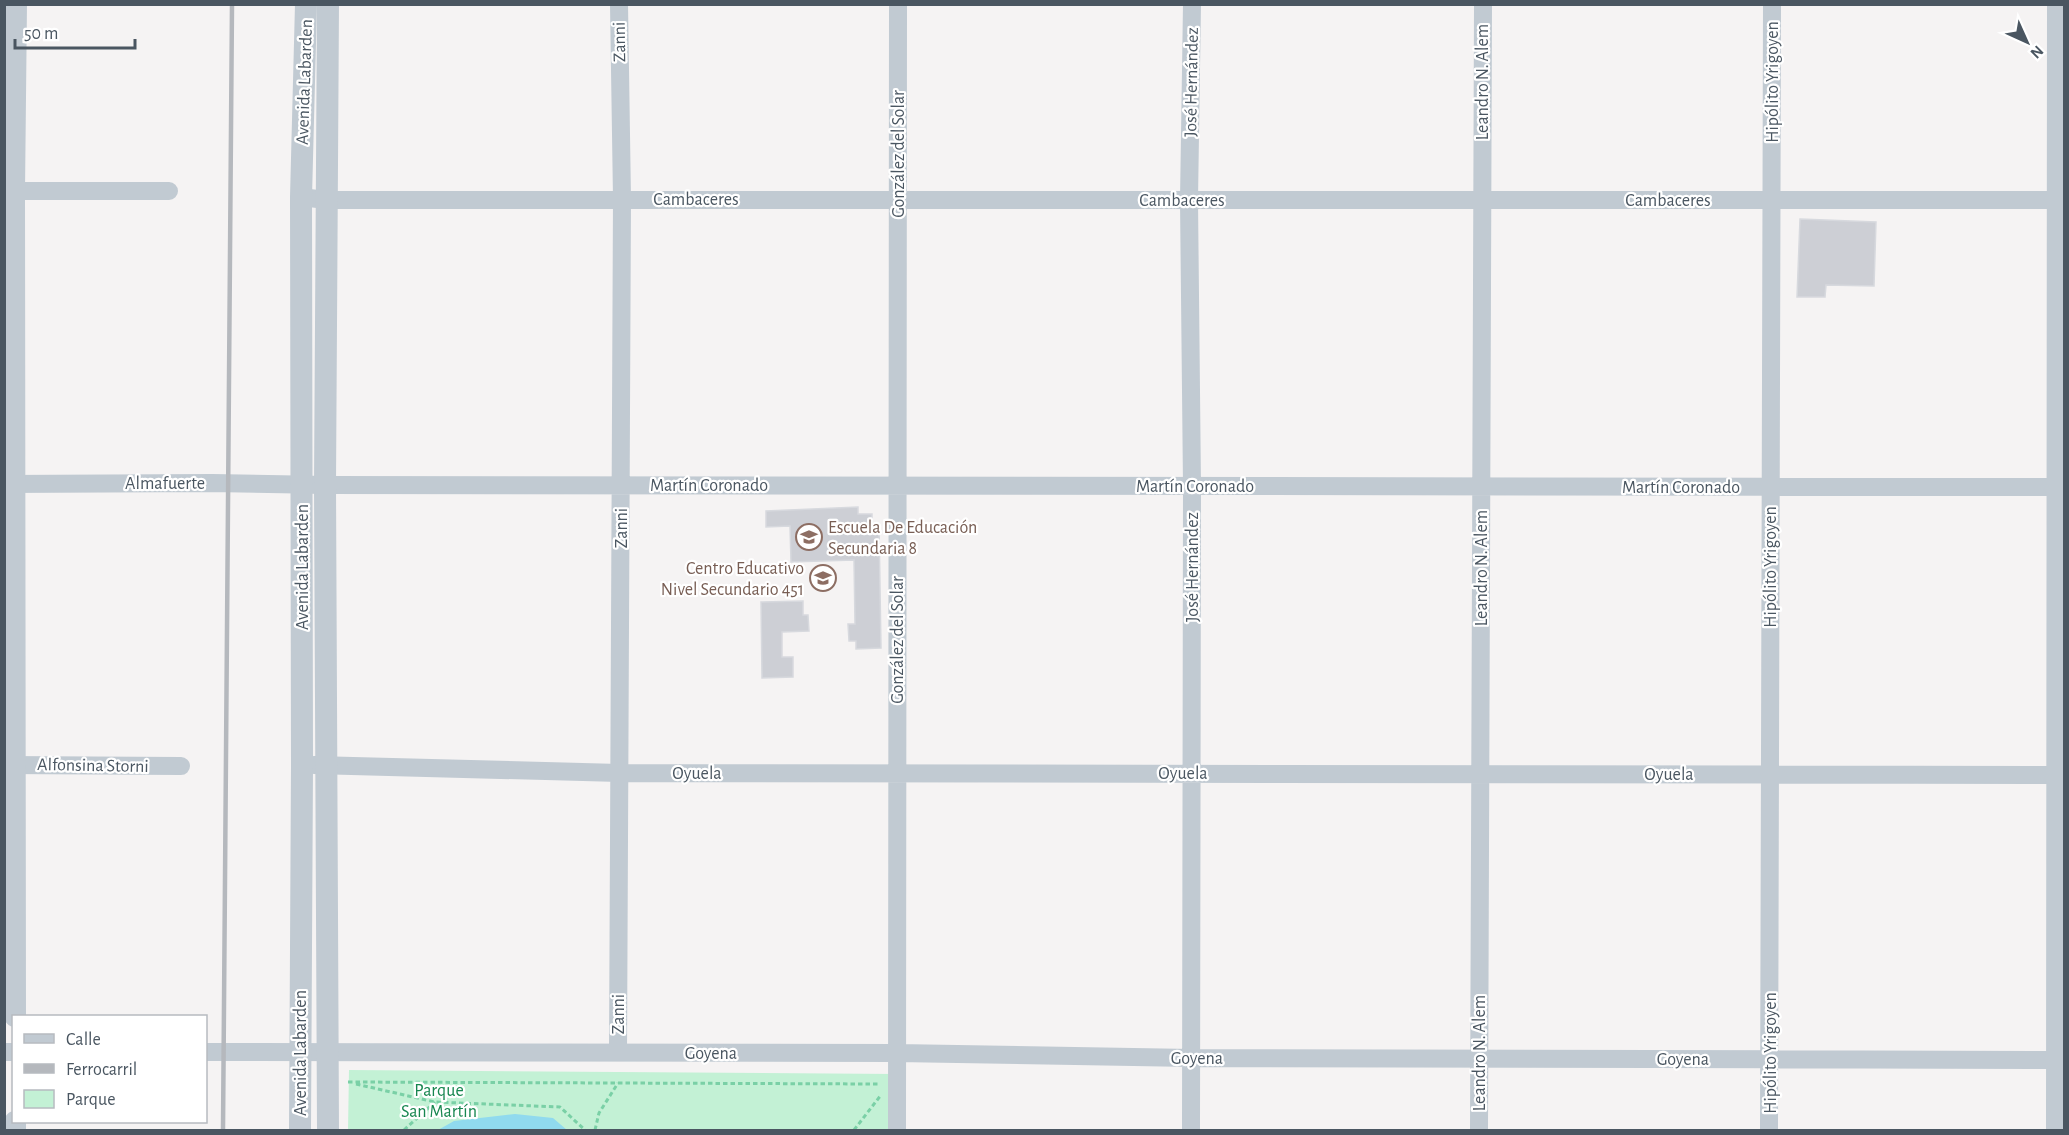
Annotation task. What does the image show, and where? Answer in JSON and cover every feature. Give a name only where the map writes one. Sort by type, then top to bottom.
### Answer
[{"type":"street","points":[[15,1015],[10,765],[9,191],[16,4]]},
{"type":"street","name":"Avenida Labarden","points":[[300,1131],[302,485],[300,197],[306,4]]},
{"type":"street","name":"Avenida Labarden","points":[[328,4],[325,485],[328,1131]]},
{"type":"street","name":"Zanni","points":[[618,1052],[622,199],[619,4]]},
{"type":"street","name":"González del Solar","points":[[897,1131],[898,4]]},
{"type":"street","name":"José Hernández","points":[[1191,1131],[1192,486],[1189,200],[1192,4]]},
{"type":"street","name":"Leandro N. Alem","points":[[1479,1131],[1483,4]]},
{"type":"street","name":"Hipólito Yrigoyen","points":[[1769,1131],[1772,4]]},
{"type":"street","points":[[2055,1131],[2060,1060],[2061,200],[2056,4]]},
{"type":"street","points":[[9,191],[169,191]]},
{"type":"street","name":"Cambaceres","points":[[300,197],[326,200],[2061,200]]},
{"type":"street","name":"Almafuerte","points":[[10,484],[325,485]]},
{"type":"street","name":"Martín Coronado","points":[[325,485],[2060,487]]},
{"type":"street","name":"Alfonsina Storni","points":[[10,765],[181,766]]},
{"type":"street","name":"Oyuela","points":[[302,766],[620,773],[2060,775]]},
{"type":"street","name":"Goyena","points":[[207,1052],[897,1053],[1192,1058],[2060,1060]]},
{"type":"path","points":[[585,1131],[560,1107],[435,1102],[348,1082],[897,1084]]},
{"type":"path","points":[[595,1131],[599,1113],[618,1083]]},
{"type":"path","points":[[854,1131],[884,1090],[897,1084]]},
{"type":"path","points":[[404,1131],[435,1102]]},
{"type":"green space","name":"Parque San Martín","points":[[349,1070],[897,1074],[896,1130],[348,1130]]},
{"type":"water","points":[[515,1114],[553,1118],[567,1130],[438,1130],[454,1121]]},
{"type":"building","points":[[1800,219],[1876,222],[1874,286],[1826,285],[1825,297],[1797,297]]},
{"type":"building","points":[[858,507],[858,514],[872,514],[872,525],[879,525],[881,648],[856,649],[856,641],[849,641],[848,624],[855,624],[854,560],[791,562],[790,526],[766,527],[766,511]]},
{"type":"building","points":[[803,601],[803,615],[808,615],[809,631],[782,632],[782,657],[793,657],[793,677],[762,678],[761,602]]},
{"type":"railway","points":[[223,1130],[232,4]]},
{"type":"place","name":"Escuela De Educación Secundaria 8","points":[[809,537]]},
{"type":"place","name":"Centro Educativo Nivel Secundario 451","points":[[823,578]]}]
